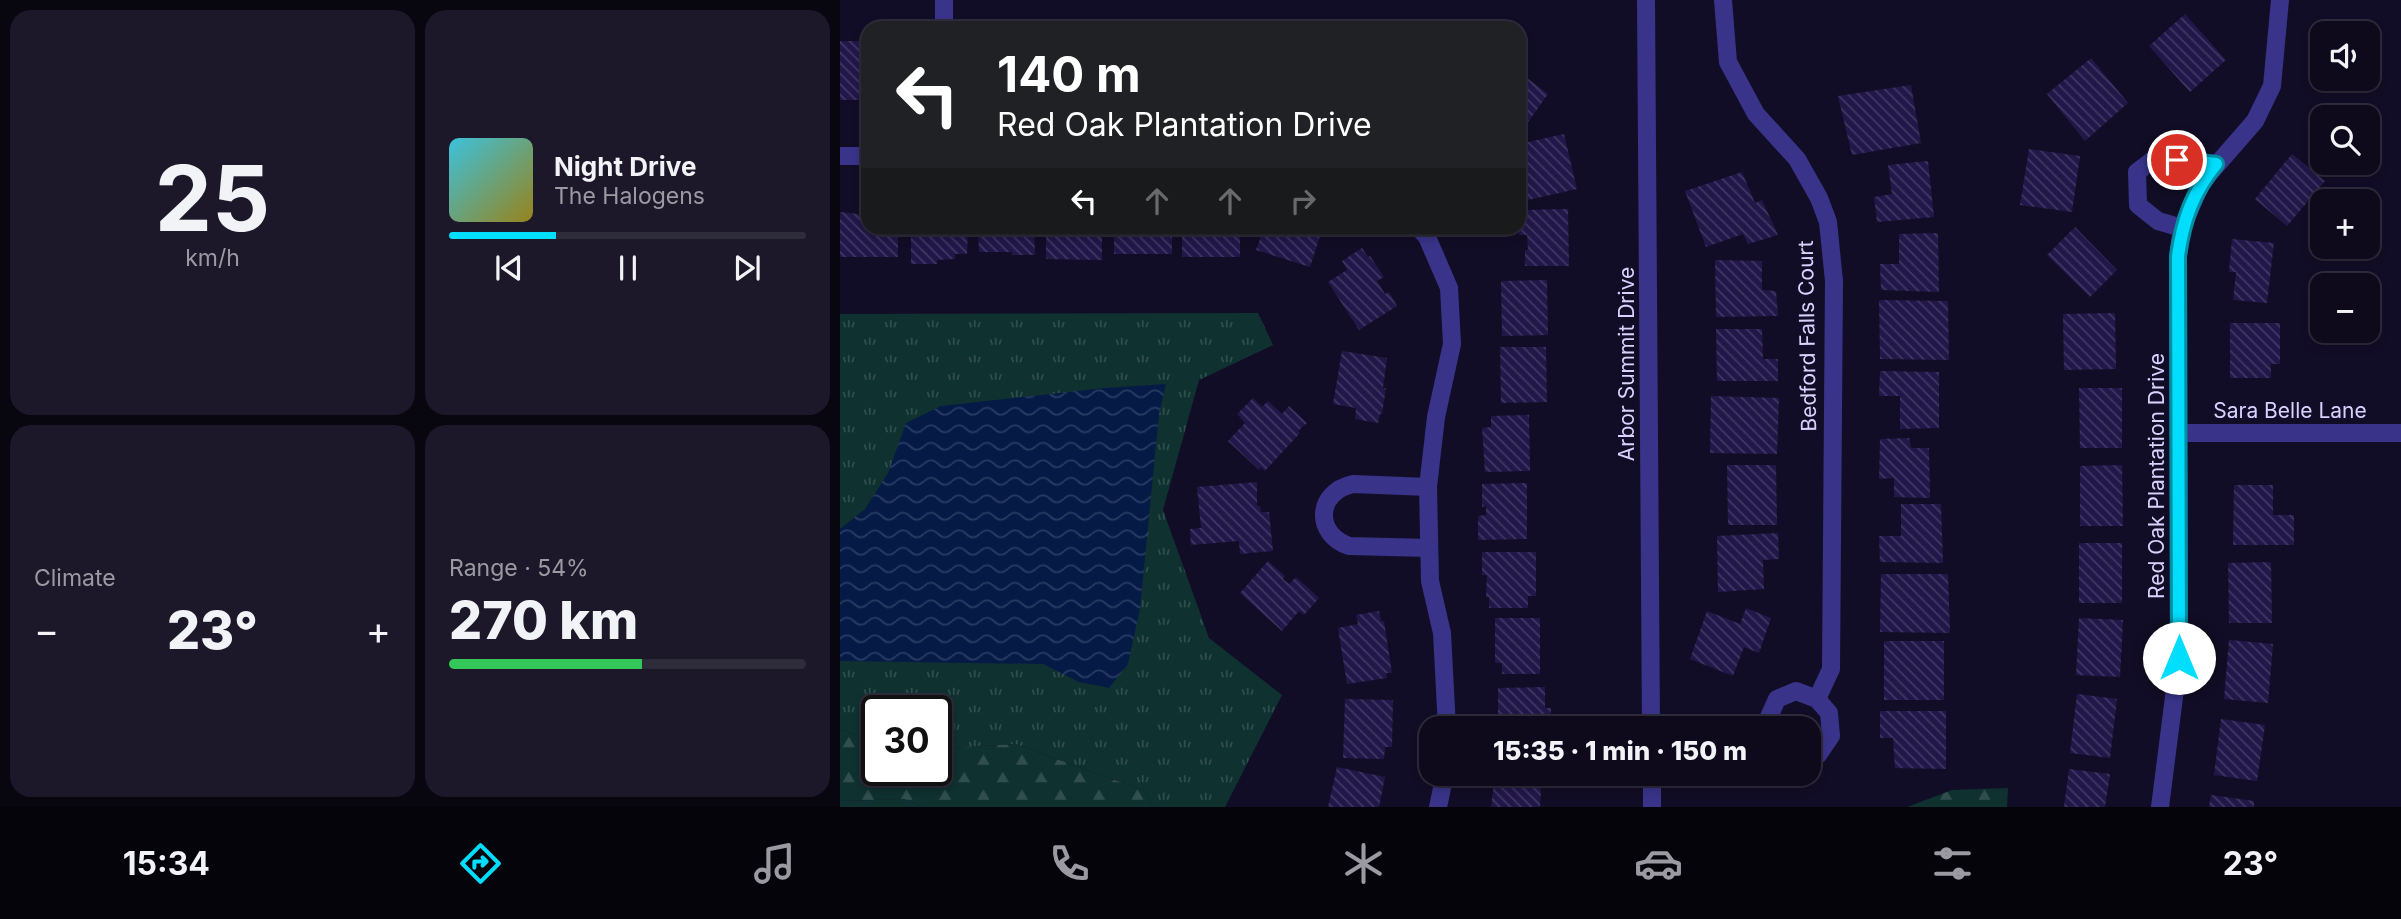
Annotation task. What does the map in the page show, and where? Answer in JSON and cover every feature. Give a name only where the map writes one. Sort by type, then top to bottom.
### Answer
[{"type":"street","points":[[944,0],[944,21]]},
{"type":"street","name":"Arbor Summit Drive","points":[[1646,0],[1651,716]]},
{"type":"street","name":"Bedford Falls Court","points":[[1723,0],[1728,62],[1756,114],[1797,159],[1819,198],[1828,222],[1834,281],[1831,668],[1817,699]]},
{"type":"street","name":"Red Oak Plantation Drive","points":[[2160,807],[2179,658],[2178,256],[2182,228],[2201,183],[2255,121],[2272,86],[2280,0]]},
{"type":"street","points":[[840,156],[861,156]]},
{"type":"street","points":[[2182,228],[2158,220],[2138,205],[2137,172],[2157,157],[2216,164]]},
{"type":"street","points":[[1429,235],[1449,288],[1452,344],[1436,417],[1428,487],[1430,581],[1442,633],[1446,716]]},
{"type":"street","name":"Sara Belle Lane","points":[[2178,433],[2401,433]]},
{"type":"street","points":[[1428,487],[1353,484],[1343,486],[1327,501],[1324,515],[1325,526],[1331,535],[1349,546],[1429,548]]},
{"type":"street","points":[[1769,716],[1777,699],[1796,691],[1817,699],[1829,713],[1831,736],[1821,751]]},
{"type":"street","points":[[1438,807],[1442,786]]},
{"type":"street","points":[[1651,786],[1652,807]]},
{"type":"green space","points":[[1258,313],[1273,345],[1199,380],[1163,510],[1209,638],[1282,695],[1225,807],[1153,807],[1145,791],[1015,744],[952,748],[952,695],[861,695],[861,737],[840,729],[840,314]]},
{"type":"green space","points":[[840,729],[861,737],[861,786],[952,786],[952,748],[1015,744],[1145,791],[1153,807],[923,807],[904,799],[840,801]]},
{"type":"green space","points":[[2008,788],[2007,807],[1907,807],[1952,790]]},
{"type":"green space","points":[[904,799],[923,807],[840,807],[840,801]]},
{"type":"water","points":[[1166,384],[1159,415],[1140,609],[1128,664],[1109,688],[1079,682],[1043,664],[840,661],[840,529],[865,509],[888,473],[906,423],[941,406]]},
{"type":"building","points":[[2185,14],[2226,60],[2190,92],[2149,46]]},
{"type":"building","points":[[840,41],[860,41],[861,100],[840,100]]},
{"type":"building","points":[[2091,58],[2128,103],[2085,141],[2047,94]]},
{"type":"building","points":[[1526,77],[1548,94],[1526,125]]},
{"type":"building","points":[[1911,85],[1921,143],[1852,155],[1838,96]]},
{"type":"building","points":[[1564,134],[1577,189],[1528,200],[1526,142]]},
{"type":"building","points":[[2029,149],[2080,156],[2072,212],[2020,205]]},
{"type":"building","points":[[2292,154],[2310,169],[2310,175],[2318,175],[2325,181],[2318,189],[2310,189],[2310,199],[2287,226],[2255,199]]},
{"type":"building","points":[[1928,161],[1934,217],[1877,222],[1874,197],[1892,194],[1888,165]]},
{"type":"building","points":[[1742,172],[1755,203],[1762,200],[1778,235],[1748,244],[1743,234],[1706,247],[1685,191]]},
{"type":"building","points":[[1568,209],[1569,266],[1525,266],[1525,250],[1528,250],[1526,210]]},
{"type":"building","points":[[840,212],[861,214],[861,235],[898,235],[898,257],[840,257]]},
{"type":"building","points":[[2075,227],[2117,270],[2090,297],[2047,255]]},
{"type":"building","points":[[1938,233],[1939,292],[1881,290],[1880,264],[1899,264],[1899,234]]},
{"type":"building","points":[[911,235],[968,235],[967,254],[955,254],[955,259],[937,260],[937,264],[911,264]]},
{"type":"building","points":[[978,235],[1034,235],[1035,255],[979,252]]},
{"type":"building","points":[[1046,235],[1102,235],[1102,260],[1046,259]]},
{"type":"building","points":[[1114,235],[1172,235],[1172,254],[1114,254]]},
{"type":"building","points":[[1182,235],[1240,235],[1240,257],[1182,257]]},
{"type":"building","points":[[1261,235],[1320,235],[1310,267],[1256,250]]},
{"type":"building","points":[[2232,239],[2274,243],[2267,303],[2233,300],[2236,272],[2229,272]]},
{"type":"building","points":[[1362,248],[1384,277],[1377,281],[1385,294],[1389,292],[1397,306],[1359,330],[1328,282],[1347,270],[1342,261]]},
{"type":"building","points":[[1715,260],[1762,261],[1762,290],[1776,291],[1778,316],[1716,317]]},
{"type":"building","points":[[1547,280],[1548,335],[1502,336],[1501,281]]},
{"type":"building","points":[[1879,300],[1948,301],[1949,360],[1880,359]]},
{"type":"building","points":[[2115,313],[2116,369],[2064,370],[2063,314]]},
{"type":"building","points":[[2230,323],[2280,323],[2280,364],[2271,364],[2271,378],[2230,378]]},
{"type":"building","points":[[1716,329],[1762,329],[1763,359],[1778,359],[1778,381],[1717,381]]},
{"type":"building","points":[[1500,347],[1546,347],[1547,402],[1501,403]]},
{"type":"building","points":[[1342,351],[1387,358],[1383,388],[1386,388],[1378,423],[1355,419],[1356,408],[1333,404]]},
{"type":"building","points":[[1880,371],[1939,372],[1939,428],[1900,429],[1900,396],[1879,396]]},
{"type":"building","points":[[2079,388],[2122,388],[2122,448],[2080,448]]},
{"type":"building","points":[[1711,396],[1779,398],[1777,454],[1710,453]]},
{"type":"building","points":[[1253,398],[1262,407],[1268,401],[1282,414],[1289,406],[1307,423],[1265,471],[1261,467],[1259,470],[1228,441],[1245,423],[1237,414]]},
{"type":"building","points":[[1529,415],[1530,471],[1485,472],[1482,428],[1491,427],[1491,416]]},
{"type":"building","points":[[1909,438],[1911,448],[1929,448],[1930,498],[1894,497],[1894,478],[1879,479],[1880,439]]},
{"type":"building","points":[[1727,465],[1776,465],[1777,525],[1728,525]]},
{"type":"building","points":[[2122,465],[2123,526],[2080,526],[2080,466]]},
{"type":"building","points":[[1257,482],[1257,506],[1260,506],[1261,512],[1269,512],[1273,551],[1240,554],[1239,541],[1191,545],[1190,529],[1201,528],[1197,487]]},
{"type":"building","points":[[1527,483],[1527,539],[1478,540],[1478,516],[1486,515],[1486,506],[1482,507],[1482,484]]},
{"type":"building","points":[[2234,485],[2273,485],[2273,515],[2294,515],[2294,545],[2233,545]]},
{"type":"building","points":[[1901,504],[1941,504],[1943,563],[1880,562],[1879,536],[1901,536]]},
{"type":"building","points":[[1778,533],[1779,559],[1763,560],[1764,589],[1718,592],[1717,536]]},
{"type":"building","points":[[2079,543],[2122,543],[2122,603],[2079,603]]},
{"type":"building","points":[[1482,552],[1536,552],[1536,596],[1528,596],[1528,608],[1489,608],[1489,597],[1486,597],[1487,575],[1482,575]]},
{"type":"building","points":[[1268,561],[1285,576],[1283,579],[1289,584],[1296,577],[1319,598],[1304,615],[1299,611],[1282,631],[1240,593]]},
{"type":"building","points":[[2271,562],[2272,623],[2229,623],[2228,563]]},
{"type":"building","points":[[1881,574],[1948,574],[1950,633],[1880,632]]},
{"type":"building","points":[[1746,608],[1771,618],[1759,653],[1744,647],[1733,676],[1690,659],[1707,611],[1740,624]]},
{"type":"building","points":[[1379,611],[1381,621],[1384,621],[1392,673],[1386,673],[1387,678],[1347,684],[1338,628],[1358,624],[1356,615]]},
{"type":"building","points":[[1495,618],[1540,618],[1540,674],[1502,674],[1502,663],[1495,663]]},
{"type":"building","points":[[2079,618],[2123,620],[2120,677],[2076,675]]},
{"type":"building","points":[[2229,640],[2273,644],[2268,703],[2224,699]]},
{"type":"building","points":[[1884,641],[1944,641],[1944,700],[1884,700]]},
{"type":"building","points":[[1545,687],[1545,708],[1551,708],[1551,716],[1498,714],[1498,688]]},
{"type":"building","points":[[2077,694],[2117,699],[2110,758],[2070,753]]},
{"type":"building","points":[[1345,699],[1393,700],[1392,747],[1385,747],[1384,759],[1343,758]]},
{"type":"building","points":[[1880,711],[1946,711],[1946,769],[1895,768],[1893,738],[1880,738]]},
{"type":"building","points":[[2221,719],[2265,725],[2257,781],[2214,775]]},
{"type":"building","points":[[1337,767],[1385,777],[1379,807],[1328,807]]},
{"type":"building","points":[[2069,769],[2110,774],[2105,807],[2064,807]]},
{"type":"building","points":[[1494,786],[1541,786],[1540,807],[1491,807]]},
{"type":"building","points":[[2211,795],[2254,801],[2254,807],[2209,807]]},
{"type":"route","points":[[2177,160],[2216,164],[2201,183],[2182,228],[2178,256],[2179,658]]}]
